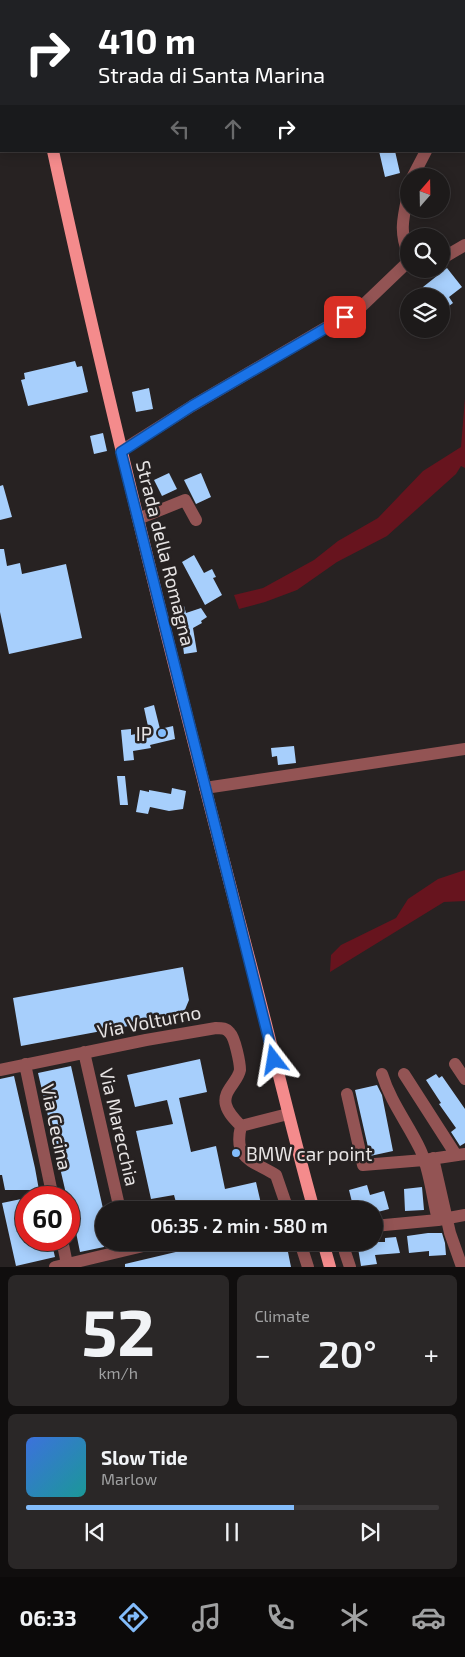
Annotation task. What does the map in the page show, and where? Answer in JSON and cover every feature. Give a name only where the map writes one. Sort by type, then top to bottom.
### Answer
[{"type":"main road","name":"Strada della Romagna","points":[[53,152],[121,452],[312,1201]]},
{"type":"main road","points":[[326,1251],[330,1264]]},
{"type":"street","points":[[418,168],[426,152]]},
{"type":"street","points":[[450,255],[465,245]]},
{"type":"street","points":[[121,452],[192,406],[361,307],[400,270]]},
{"type":"street","points":[[138,519],[186,500],[196,520]]},
{"type":"street","points":[[205,788],[465,749]]},
{"type":"street","name":"Via Volturno","points":[[0,1070],[172,1035],[216,1028],[225,1029],[232,1034],[240,1071],[227,1091],[225,1103],[230,1115],[242,1126]]},
{"type":"street","name":"Via Marecchia","points":[[84,1052],[118,1201]]},
{"type":"street","name":"Via Cecina","points":[[25,1064],[50,1186]]},
{"type":"street","points":[[455,1064],[465,1079]]},
{"type":"street","points":[[382,1074],[388,1092],[420,1148],[429,1159],[442,1219],[450,1232],[462,1267]]},
{"type":"street","points":[[347,1094],[363,1165],[460,1155],[404,1074]]},
{"type":"street","points":[[285,1201],[276,1175],[245,1157],[239,1147],[238,1139],[242,1126],[288,1114]]},
{"type":"street","points":[[383,1225],[442,1219],[465,1214]]},
{"type":"street","points":[[62,1251],[61,1266],[91,1263],[117,1251]]},
{"type":"street","points":[[303,1251],[308,1267]]},
{"type":"street","points":[[345,1251],[350,1267]]},
{"type":"shaded area","points":[[465,398],[465,468],[461,466],[456,474],[387,536],[337,562],[297,590],[239,609],[234,595],[263,588],[314,560],[338,541],[378,518],[423,471],[461,447]]},
{"type":"shaded area","points":[[465,870],[465,901],[444,902],[330,972],[331,955],[341,945],[396,918],[408,899],[438,879]]},
{"type":"building","points":[[379,152],[395,152],[400,173],[385,177]]},
{"type":"building","points":[[450,272],[462,287],[450,296],[450,288],[423,287],[434,278],[450,278]]},
{"type":"building","points":[[75,361],[77,367],[82,366],[88,392],[28,406],[21,380],[25,379],[24,373]]},
{"type":"building","points":[[149,388],[153,409],[136,412],[132,392]]},
{"type":"building","points":[[103,433],[107,451],[94,454],[90,436]]},
{"type":"building","points":[[169,473],[177,489],[162,496],[154,480]]},
{"type":"building","points":[[201,473],[211,497],[196,504],[184,480]]},
{"type":"building","points":[[3,485],[12,517],[0,520],[0,486]]},
{"type":"building","points":[[0,549],[4,549],[7,566],[20,563],[22,574],[66,564],[82,638],[9,654],[0,612]]},
{"type":"building","points":[[194,555],[204,573],[212,569],[216,577],[213,578],[222,595],[205,605],[182,562]]},
{"type":"building","points":[[184,606],[186,613],[201,608],[207,617],[201,621],[202,623],[193,628],[197,652],[184,654],[183,646],[188,645],[185,629],[183,630],[181,623],[177,624],[173,608]]},
{"type":"building","points":[[154,705],[160,729],[173,726],[175,739],[150,745],[151,748],[133,751],[134,760],[124,761],[121,730],[131,729],[131,735],[149,731],[144,708]]},
{"type":"building","points":[[294,746],[296,763],[278,765],[277,756],[272,757],[271,748]]},
{"type":"building","points":[[117,776],[125,776],[128,805],[120,805]]},
{"type":"building","points":[[172,788],[186,791],[183,809],[169,811],[150,807],[148,814],[136,812],[140,790],[171,794]]},
{"type":"building","points":[[183,967],[189,1000],[184,1012],[177,1017],[21,1046],[13,998]]},
{"type":"building","points":[[200,1059],[207,1092],[179,1098],[191,1152],[216,1146],[225,1189],[256,1182],[260,1201],[176,1201],[174,1195],[151,1199],[136,1131],[173,1124],[167,1100],[135,1107],[127,1075]]},
{"type":"building","points":[[71,1066],[101,1201],[95,1201],[95,1249],[80,1252],[80,1186],[64,1186],[38,1073]]},
{"type":"building","points":[[436,1074],[439,1078],[442,1076],[465,1109],[465,1143],[460,1146],[451,1132],[456,1128],[439,1104],[441,1103],[426,1080]]},
{"type":"building","points":[[14,1076],[38,1186],[15,1186],[15,1190],[5,1190],[2,1175],[0,1175],[0,1079]]},
{"type":"building","points":[[377,1085],[382,1095],[393,1151],[370,1156],[355,1090]]},
{"type":"building","points":[[367,1185],[370,1195],[384,1191],[389,1209],[383,1211],[383,1201],[352,1201],[349,1190]]},
{"type":"building","points":[[422,1187],[424,1210],[405,1211],[404,1189]]},
{"type":"building","points":[[15,1200],[15,1251],[54,1251],[55,1257],[16,1266],[2,1203]]},
{"type":"building","points":[[442,1233],[446,1255],[429,1256],[429,1251],[409,1253],[407,1236]]},
{"type":"building","points":[[396,1237],[400,1253],[375,1255],[377,1264],[361,1266],[358,1251],[383,1251],[385,1238]]},
{"type":"building","points":[[180,1251],[288,1251],[291,1267],[125,1267],[125,1264]]},
{"type":"place","name":"IP","points":[[162,733]]},
{"type":"place","name":"BMW car point","points":[[236,1153]]},
{"type":"route","points":[[274,1060],[121,452],[192,406],[345,317]]}]
